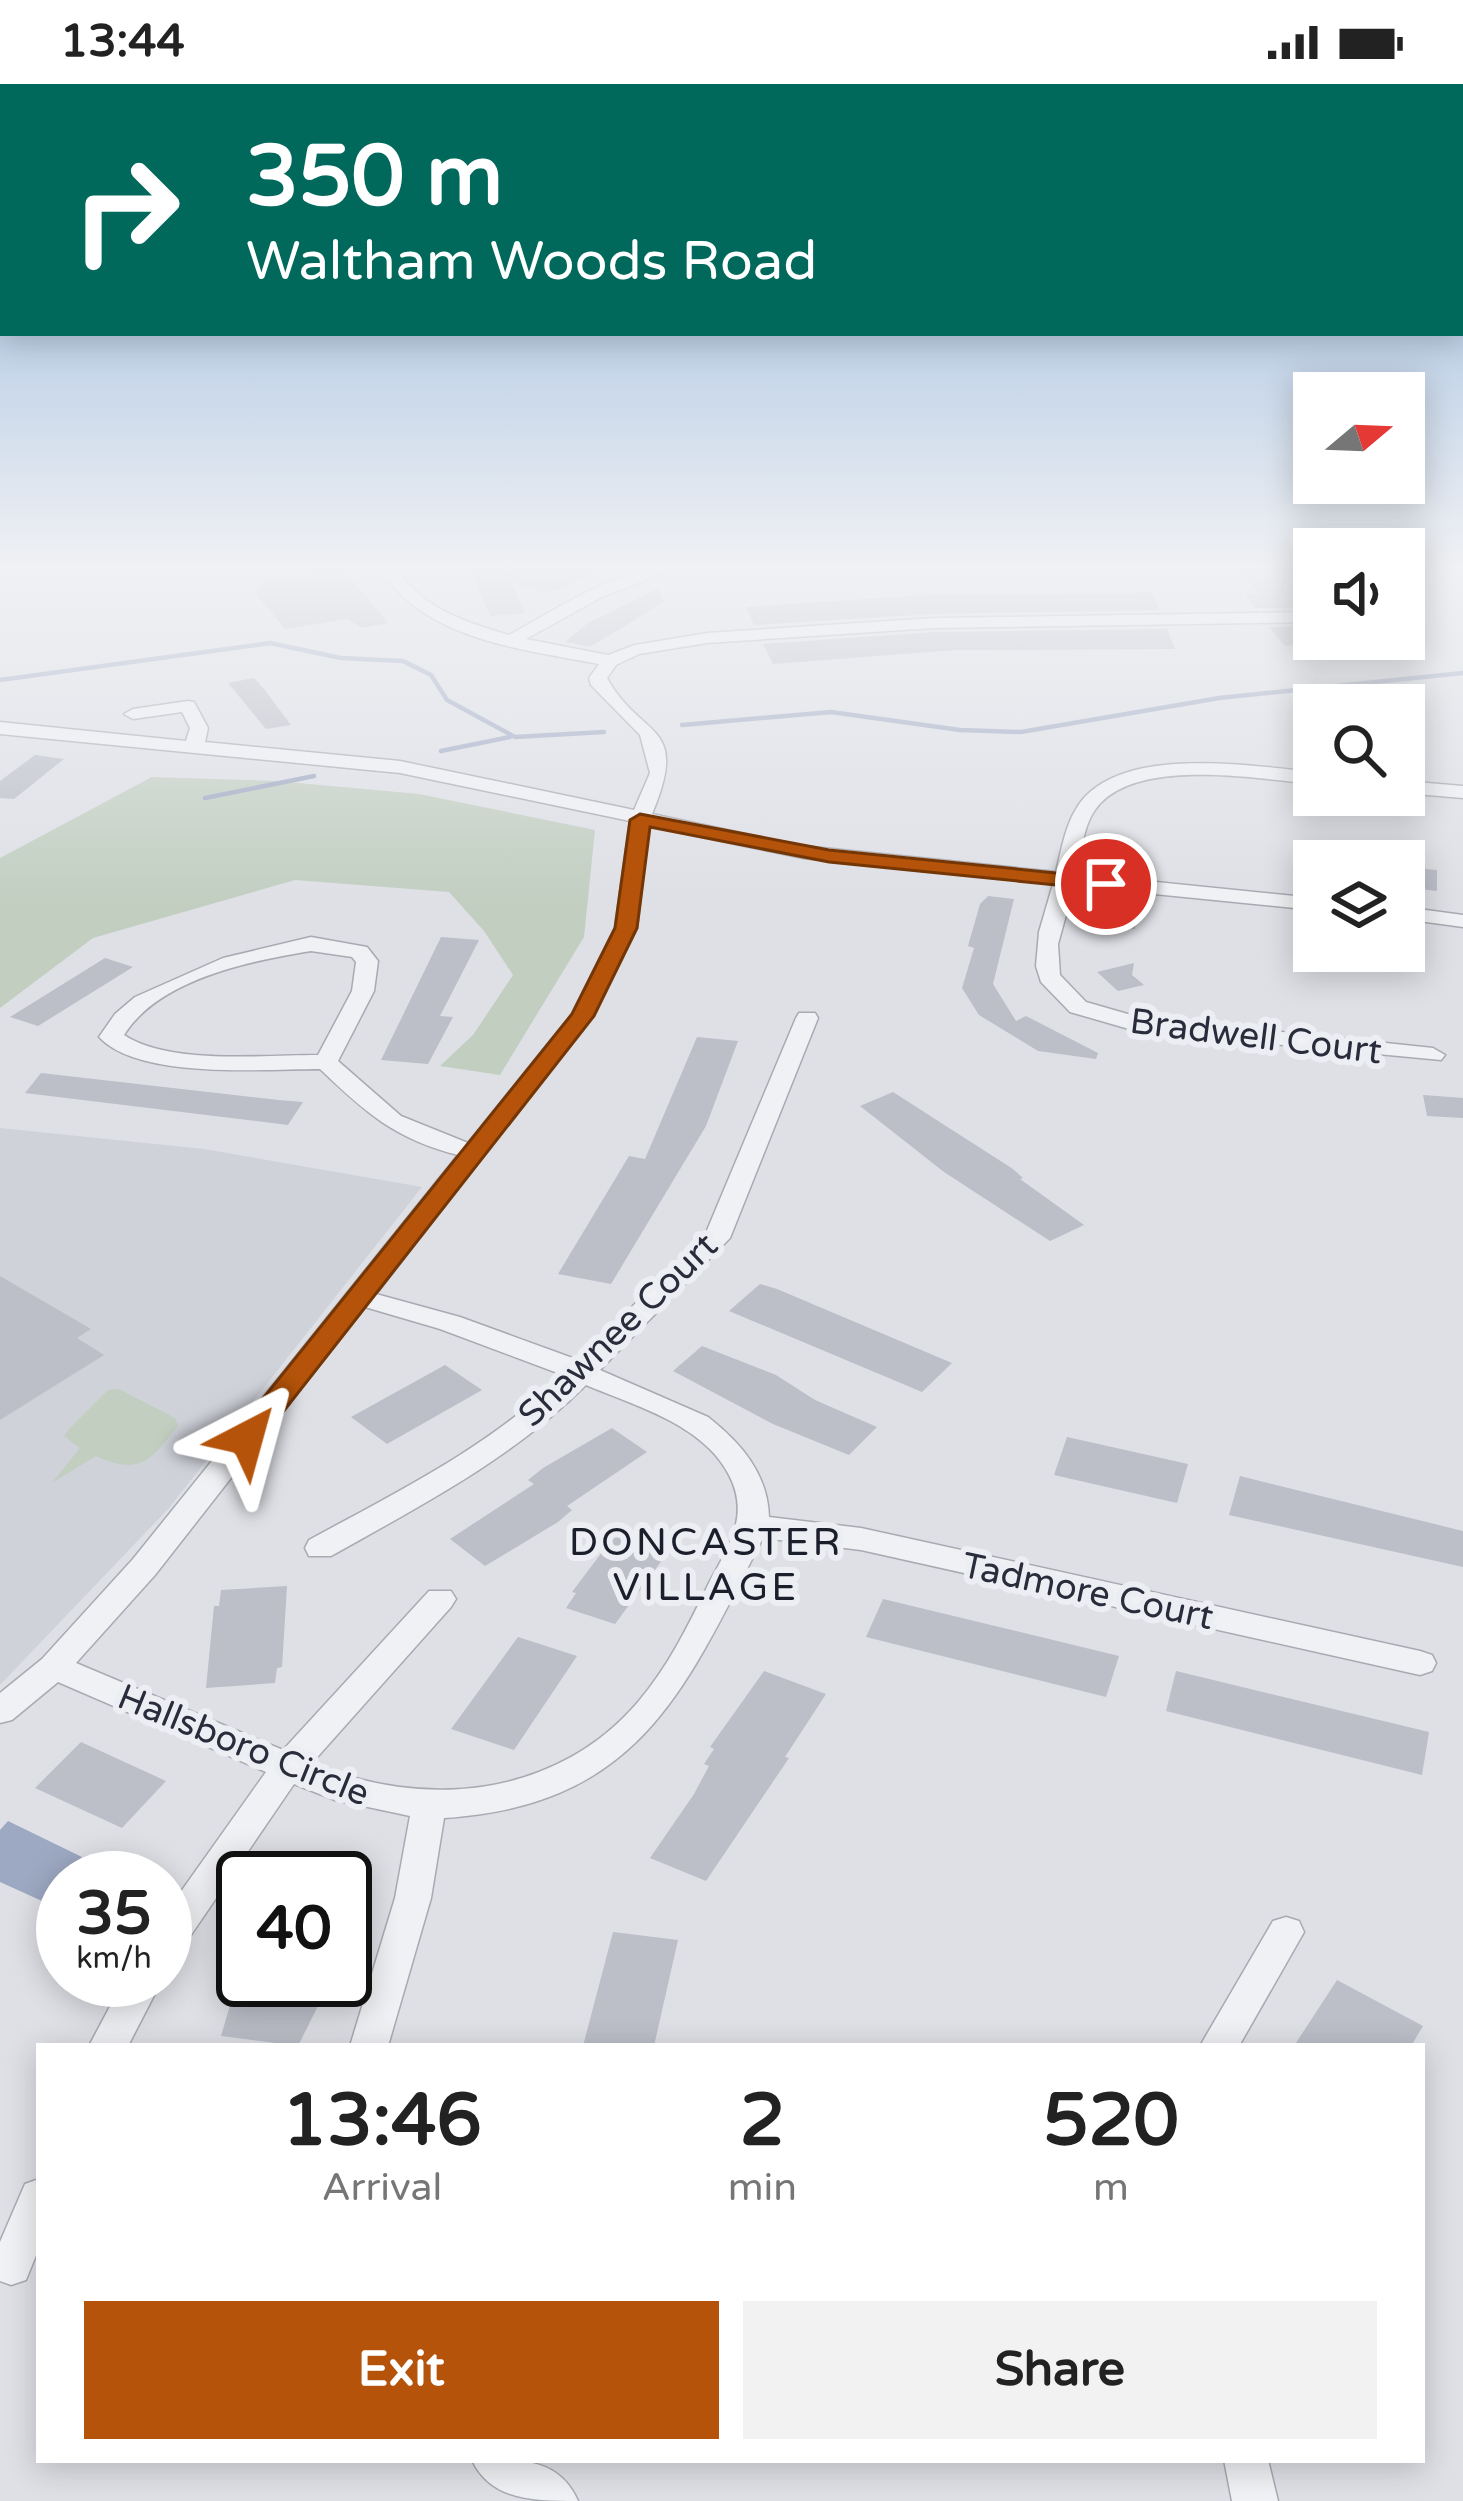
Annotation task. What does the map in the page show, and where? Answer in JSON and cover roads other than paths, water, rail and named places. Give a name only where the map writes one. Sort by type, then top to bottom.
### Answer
[{"type":"street","points":[[0,1711],[54,1667],[144,1567],[583,1016],[626,928],[640,820],[660,773],[657,752],[641,724],[600,686],[598,678]]},
{"type":"street","points":[[133,714],[188,706],[199,728],[194,747]]},
{"type":"street","points":[[6,733],[419,770],[803,852],[1293,902]]},
{"type":"street","points":[[1064,880],[1086,806],[1131,777],[1183,769],[1293,777]]},
{"type":"street","points":[[1425,789],[1463,792]]},
{"type":"street","name":"Bradwell Court","points":[[1064,880],[1046,968],[1055,987],[1078,1007],[1136,1024],[1433,1055]]},
{"type":"street","points":[[1425,916],[1463,921]]},
{"type":"street","points":[[326,1062],[368,971],[359,952],[340,947],[280,948],[170,988],[116,1023],[111,1037],[121,1048],[154,1054],[326,1062],[397,1127],[426,1141],[476,1152]]},
{"type":"street","name":"Shawnee Court","points":[[320,1549],[491,1449],[551,1403],[717,1238],[807,1018]]},
{"type":"street","points":[[361,1298],[487,1331],[698,1424],[721,1442],[757,1499],[754,1526]]},
{"type":"street","name":"Hallsboro Circle","points":[[54,1667],[287,1768],[379,1799],[479,1802],[549,1782],[588,1763],[637,1723],[666,1690],[754,1526]]},
{"type":"street","name":"Tadmore Court","points":[[754,1526],[861,1539],[1420,1663]]},
{"type":"street","points":[[192,1904],[287,1768],[440,1599]]},
{"type":"street","points":[[370,2043],[413,1898],[429,1804]]},
{"type":"street","points":[[1222,2043],[1286,1932]]},
{"type":"street","points":[[110,2043],[129,2007]]},
{"type":"street","points":[[10,2266],[36,2204]]},
{"type":"street","points":[[498,2463],[555,2501]]},
{"type":"street","points":[[1247,2463],[1255,2501]]},
{"type":"water","points":[[8,1821],[70,1851],[36,1851],[36,1898],[0,1882],[0,1830]]},
{"type":"waterway","points":[[0,680],[16,678]]},
{"type":"waterway","points":[[433,678],[447,700],[515,737],[604,732]]},
{"type":"waterway","points":[[682,725],[831,712],[960,730],[1021,732],[1219,698],[1416,678]]},
{"type":"waterway","points":[[441,751],[510,737]]},
{"type":"waterway","points":[[205,798],[314,776]]},
{"type":"district","name":"DONCASTER VILLAGE","points":[[706,1564]]}]
